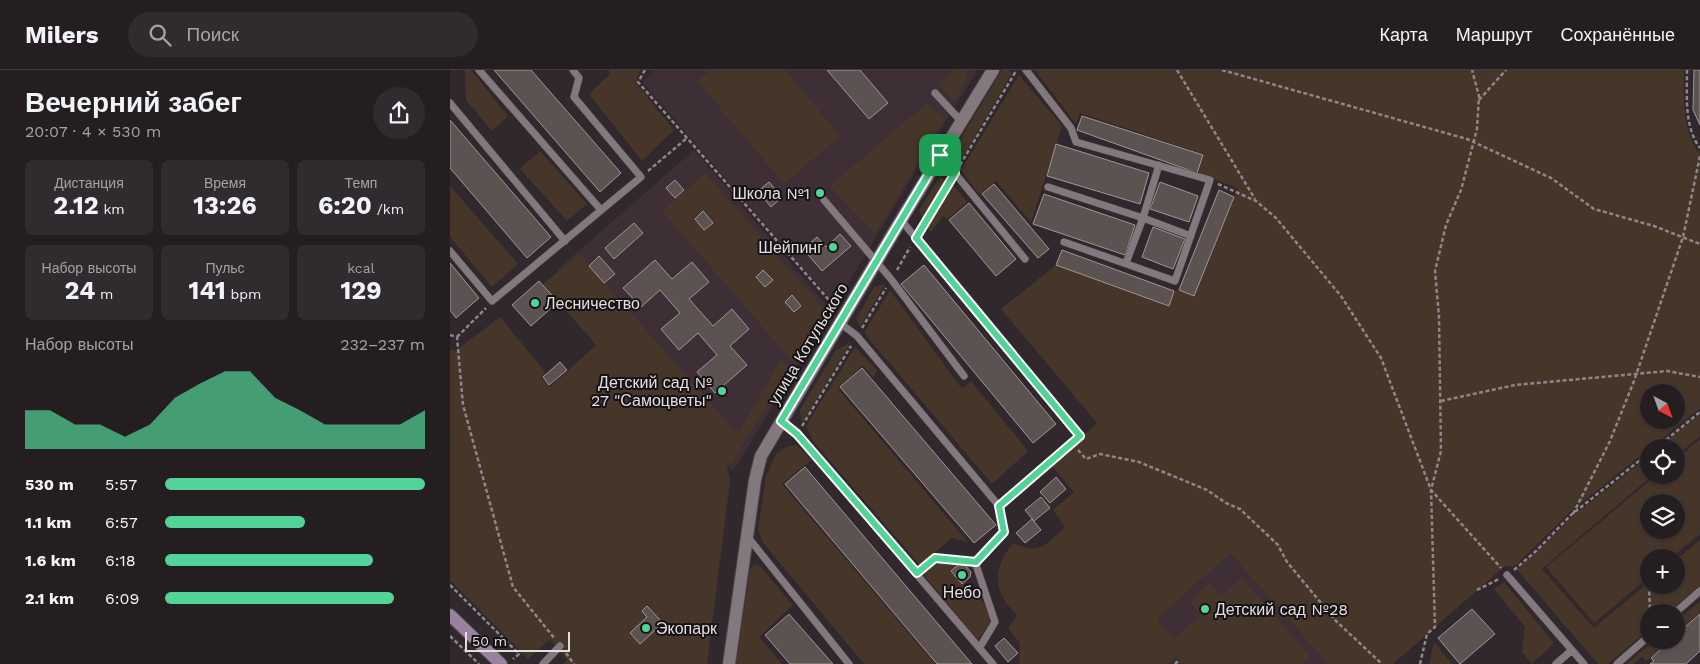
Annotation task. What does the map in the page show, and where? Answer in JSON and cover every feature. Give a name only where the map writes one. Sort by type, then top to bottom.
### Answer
[{"type":"main road","points":[[450,615],[501,664]]},
{"type":"street","name":"улица Котульского","points":[[729,664],[755,480],[761,456],[876,261],[993,70]]},
{"type":"lane","points":[[479,70],[601,210]]},
{"type":"lane","points":[[450,251],[492,301],[641,177],[574,97],[579,78],[573,70]]},
{"type":"lane","points":[[1026,70],[1071,128],[1076,142],[1210,180],[1175,282],[1064,242]]},
{"type":"lane","points":[[935,93],[961,121]]},
{"type":"lane","points":[[450,103],[565,241]]},
{"type":"lane","points":[[940,155],[1025,259]]},
{"type":"lane","points":[[1126,263],[1143,218],[1159,165]]},
{"type":"lane","points":[[1048,187],[1191,236]]},
{"type":"lane","points":[[824,200],[891,279],[964,376]]},
{"type":"lane","points":[[901,220],[1080,436],[999,506]]},
{"type":"lane","points":[[842,320],[999,506],[1004,532],[976,562]]},
{"type":"lane","points":[[781,421],[797,434],[993,664]]},
{"type":"lane","points":[[747,536],[850,664]]},
{"type":"lane","points":[[917,573],[935,558],[976,562]]},
{"type":"lane","points":[[976,562],[995,622],[980,647]]},
{"type":"lane","points":[[1507,575],[1584,664]]},
{"type":"lane","points":[[1685,604],[1700,591]]},
{"type":"lane","points":[[1617,664],[1640,644]]},
{"type":"lane","points":[[544,664],[560,646]]},
{"type":"lane","points":[[1556,664],[1572,650]]},
{"type":"path","points":[[645,70],[638,82],[842,320]]},
{"type":"path","points":[[797,434],[1017,70]]},
{"type":"path","points":[[1177,70],[1256,201]]},
{"type":"path","points":[[1222,70],[1474,142],[1551,178],[1594,209],[1684,237],[1700,244]]},
{"type":"path","points":[[1420,664],[1427,634],[1435,627],[1431,490],[1441,451],[1441,401],[1439,316],[1435,271],[1446,225],[1460,190],[1474,142],[1478,100],[1472,70]]},
{"type":"path","points":[[1478,100],[1506,70]]},
{"type":"path","points":[[1687,70],[1689,116],[1695,141],[1700,148]]},
{"type":"path","points":[[641,177],[687,138]]},
{"type":"path","points":[[1573,514],[1610,441],[1636,374],[1684,237],[1700,156]]},
{"type":"path","points":[[1210,180],[1256,201],[1276,218],[1341,296],[1381,358],[1431,490],[1507,575]]},
{"type":"path","points":[[456,337],[492,301]]},
{"type":"path","points":[[450,335],[456,337]]},
{"type":"path","points":[[456,337],[463,405],[512,587],[574,664]]},
{"type":"path","points":[[1441,401],[1515,385],[1667,371],[1700,377]]},
{"type":"path","points":[[1667,439],[1700,412]]},
{"type":"path","points":[[1073,442],[1086,459],[1100,454],[1139,462],[1207,490],[1226,503],[1240,508],[1278,545],[1287,562],[1336,620],[1382,664]]},
{"type":"path","points":[[1477,590],[1507,575],[1536,551],[1573,514],[1640,460]]},
{"type":"path","points":[[450,585],[519,654],[509,664]]},
{"type":"path","points":[[450,636],[479,664]]},
{"type":"shaded area","points":[[465,70],[471,70],[508,116],[492,131],[466,100]]},
{"type":"shaded area","points":[[609,70],[641,70],[635,82],[674,130],[642,161],[589,94],[609,75]]},
{"type":"shaded area","name":"Школа №1","points":[[655,70],[977,70],[835,305],[642,82]]},
{"type":"shaded area","points":[[711,70],[785,70],[840,136],[784,184],[697,81]]},
{"type":"shaded area","points":[[955,70],[970,70],[955,102],[939,85]]},
{"type":"shaded area","points":[[1002,70],[1009,70],[1012,73],[958,165],[951,155]]},
{"type":"shaded area","points":[[1035,70],[1684,70],[1684,103],[1687,125],[1694,145],[1700,154],[1700,408],[1685,420],[1685,384],[1640,384],[1640,429],[1674,429],[1661,439],[1640,439],[1640,456],[1570,512],[1515,566],[1505,566],[1393,664],[1328,664],[1230,553],[1157,619],[1174,638],[1201,615],[1189,601],[1210,583],[1221,596],[1242,578],[1310,656],[1301,664],[1183,664],[1176,657],[1168,664],[1019,664],[1020,643],[1008,629],[1017,615],[1003,598],[999,589],[998,571],[1001,562],[1013,543],[1030,549],[1042,547],[1065,527],[1053,510],[1074,492],[1051,465],[1097,423],[1001,309],[1056,265],[1168,306],[1174,291],[1179,290],[1194,296],[1238,188],[1197,173],[1203,154],[1080,113],[1076,124]]},
{"type":"shaded area","points":[[1019,75],[1062,126],[1031,222],[996,181],[980,195],[961,170]]},
{"type":"shaded area","points":[[927,103],[945,119],[875,234],[830,186]]},
{"type":"shaded area","name":"Детский сад № 27 \"Самоцветы\"","points":[[694,150],[830,309],[733,472],[557,270]]},
{"type":"shaded area","points":[[540,151],[587,204],[567,221],[520,169]]},
{"type":"shaded area","points":[[705,173],[825,310],[793,362],[662,211]]},
{"type":"shaded area","points":[[940,177],[947,180],[923,222],[919,210]]},
{"type":"shaded area","points":[[952,184],[967,202],[947,219],[943,216],[931,232],[926,226]]},
{"type":"shaded area","points":[[450,186],[518,264],[492,287],[450,237]]},
{"type":"shaded area","points":[[579,254],[738,434],[781,359],[788,368],[731,465],[726,459],[730,481],[707,664],[563,664],[567,660],[550,639],[528,659],[450,580],[450,350],[455,351],[500,317],[546,373],[541,378],[550,387],[596,345],[543,284]]},
{"type":"shaded area","points":[[885,284],[860,327],[856,319],[874,287]]},
{"type":"shaded area","points":[[890,290],[962,389],[971,381],[1028,451],[992,484],[864,333]]},
{"type":"shaded area","points":[[851,342],[802,423],[800,410],[836,350]]},
{"type":"shaded area","points":[[855,347],[877,370],[874,378],[862,365],[838,389],[968,542],[952,538],[920,565],[813,441],[806,426]]},
{"type":"shaded area","points":[[1700,414],[1700,436],[1685,448],[1685,439],[1669,439],[1681,429],[1685,429],[1685,426]]},
{"type":"shaded area","points":[[1700,439],[1700,534],[1682,549],[1640,549],[1640,585],[1594,623],[1546,567],[1646,484],[1685,484],[1685,452]]},
{"type":"shaded area","points":[[797,445],[811,460],[782,484],[935,664],[864,664],[764,544],[758,530],[766,476],[776,454],[788,446]]},
{"type":"shaded area","points":[[1640,463],[1640,484],[1642,484],[1542,569],[1594,628],[1640,590],[1640,594],[1685,594],[1685,552],[1700,540],[1700,586],[1678,604],[1640,604],[1640,637],[1608,664],[1598,664],[1517,570],[1573,516]]},
{"type":"shaded area","name":"Детский сад №28","points":[[1213,534],[1329,664],[1068,664]]},
{"type":"shaded area","points":[[937,561],[956,565],[950,571],[985,604],[991,621],[978,640],[923,574]]},
{"type":"shaded area","points":[[754,565],[759,565],[793,605],[759,637],[782,664],[736,664],[750,570]]},
{"type":"shaded area","points":[[1504,582],[1554,643],[1532,664],[1522,652],[1525,627],[1494,589]]},
{"type":"shaded area","points":[[1700,601],[1700,613],[1685,626],[1685,614]]},
{"type":"shaded area","points":[[1434,642],[1452,664],[1429,664]]},
{"type":"shaded area","points":[[1644,649],[1660,649],[1646,661],[1642,656],[1634,664],[1626,664]]},
{"type":"building","points":[[494,70],[531,70],[621,173],[600,192]]},
{"type":"building","points":[[827,70],[860,70],[888,103],[869,119]]},
{"type":"building","points":[[1694,70],[1700,70],[1700,125],[1693,110]]},
{"type":"building","points":[[1082,116],[1203,155],[1197,173],[1077,130]]},
{"type":"building","points":[[450,120],[551,237],[527,258],[450,168]]},
{"type":"building","points":[[1056,144],[1149,173],[1140,204],[1047,176]]},
{"type":"building","points":[[675,180],[684,190],[675,198],[666,188]]},
{"type":"building","points":[[769,182],[782,197],[771,207],[758,191]]},
{"type":"building","points":[[1160,182],[1198,196],[1189,222],[1150,209]]},
{"type":"building","points":[[994,184],[1049,249],[1038,258],[982,194]]},
{"type":"building","points":[[1219,190],[1234,197],[1194,296],[1179,290]]},
{"type":"building","points":[[1044,194],[1135,225],[1125,255],[1033,224]]},
{"type":"building","points":[[969,203],[1016,259],[996,276],[949,220]]},
{"type":"building","points":[[703,211],[713,223],[704,230],[695,219]]},
{"type":"building","points":[[634,223],[643,233],[614,259],[605,248]]},
{"type":"building","points":[[1153,227],[1185,239],[1173,269],[1142,257]]},
{"type":"building","points":[[840,234],[851,246],[822,271],[803,249],[817,237],[826,247]]},
{"type":"building","points":[[1062,250],[1174,291],[1169,306],[1056,265]]},
{"type":"building","points":[[599,256],[615,274],[604,283],[589,266]]},
{"type":"building","points":[[655,260],[672,279],[692,262],[709,282],[689,299],[713,326],[732,309],[749,329],[730,346],[747,365],[715,393],[697,372],[717,355],[698,333],[679,350],[661,329],[680,313],[660,290],[641,307],[623,288]]},
{"type":"building","points":[[450,263],[479,298],[456,318],[450,310]]},
{"type":"building","points":[[924,265],[1056,424],[1033,443],[901,284]]},
{"type":"building","points":[[763,270],[773,280],[765,287],[756,277]]},
{"type":"building","name":"Лесничество","points":[[539,281],[558,302],[531,326],[512,305]]},
{"type":"building","points":[[792,295],[801,306],[794,312],[785,302]]},
{"type":"building","points":[[560,362],[567,370],[549,385],[543,377]]},
{"type":"building","points":[[862,368],[996,525],[974,543],[840,387]]},
{"type":"building","points":[[805,467],[972,664],[937,664],[785,484]]},
{"type":"building","points":[[1056,477],[1066,489],[1050,503],[1040,492]]},
{"type":"building","points":[[1041,497],[1050,508],[1034,521],[1025,510]]},
{"type":"building","points":[[1032,519],[1041,530],[1025,543],[1016,533]]},
{"type":"building","name":"Небо","points":[[960,563],[963,563],[971,572],[970,577],[962,584],[951,571]]},
{"type":"building","name":"Экопарк","points":[[647,606],[663,623],[640,644],[630,633],[647,617],[642,611]]},
{"type":"building","points":[[1472,609],[1495,634],[1460,664],[1438,638]]},
{"type":"building","points":[[789,614],[833,664],[790,664],[765,635]]},
{"type":"building","points":[[1700,614],[1700,651],[1686,664],[1650,664],[1654,661],[1651,658],[1661,649],[1685,649],[1685,627]]},
{"type":"building","points":[[1004,638],[1018,653],[1008,662],[995,646]]},
{"type":"place","name":"Школа №1","points":[[820,193]]},
{"type":"place","name":"Шейпинг","points":[[833,247]]},
{"type":"place","name":"Лесничество","points":[[535,303]]},
{"type":"place","name":"Детский сад № 27 \"Самоцветы\"","points":[[722,391]]},
{"type":"place","name":"Небо","points":[[962,575]]},
{"type":"place","name":"Детский сад №28","points":[[1205,609]]},
{"type":"place","name":"Экопарк","points":[[646,628]]},
{"type":"route","points":[[940,155],[955,173],[916,238],[1080,436],[999,506],[1004,532],[976,562],[935,558],[917,573],[797,434],[781,421],[940,155]]}]
